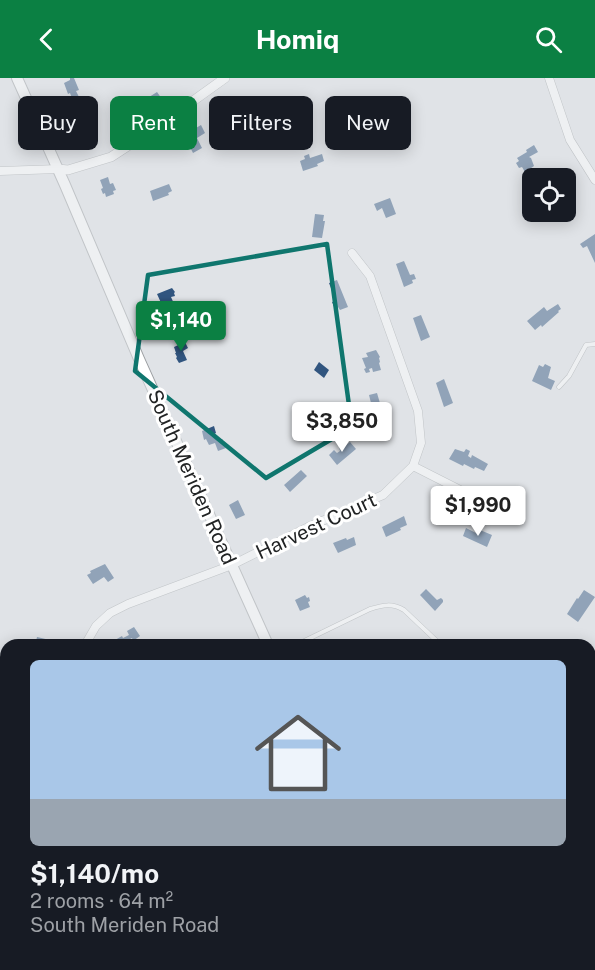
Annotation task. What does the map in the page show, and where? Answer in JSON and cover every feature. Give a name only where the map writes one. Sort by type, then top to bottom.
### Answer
[{"type":"main road","name":"South Meriden Road","points":[[17,78],[139,360],[265,639]]},
{"type":"street","points":[[0,171],[68,170],[111,157],[225,78]]},
{"type":"street","points":[[549,78],[570,140],[595,180]]},
{"type":"street","points":[[352,253],[370,276],[418,411],[421,443],[413,466],[476,498],[500,504]]},
{"type":"street","name":"Harvest Court","points":[[88,639],[96,626],[110,613],[232,565],[308,527],[383,495],[413,466]]},
{"type":"lane","points":[[559,387],[569,376],[586,345],[595,344]]},
{"type":"lane","points":[[308,639],[370,609],[389,604],[404,610],[435,639]]},
{"type":"highlighted area","points":[[327,244],[352,427],[266,478],[135,371],[148,275]]},
{"type":"building","points":[[74,78],[79,90],[76,91],[78,96],[68,94],[64,83]]},
{"type":"building","points":[[201,125],[205,133],[197,138],[197,127]]},
{"type":"building","points":[[197,138],[202,148],[193,153],[192,150],[197,150]]},
{"type":"building","points":[[534,145],[538,152],[529,157],[534,166],[519,168],[516,163],[519,161],[517,158],[527,152],[526,150]]},
{"type":"building","points":[[309,154],[310,158],[322,154],[324,161],[317,164],[318,166],[303,171],[300,161]]},
{"type":"building","points":[[108,177],[110,184],[113,183],[116,190],[113,191],[114,194],[106,197],[101,189],[103,188],[100,180]]},
{"type":"building","points":[[169,184],[172,191],[168,193],[169,195],[153,201],[150,191]]},
{"type":"building","points":[[390,198],[396,214],[386,218],[382,208],[377,211],[374,204]]},
{"type":"building","points":[[315,214],[324,215],[322,238],[312,237]]},
{"type":"building","points":[[595,234],[595,263],[587,246],[583,248],[580,244]]},
{"type":"building","points":[[404,261],[410,275],[414,274],[416,279],[404,287],[396,264]]},
{"type":"building","points":[[337,280],[348,307],[340,310],[338,307],[335,309],[332,302],[336,301],[329,283]]},
{"type":"building","points":[[172,288],[175,296],[171,297],[175,306],[166,310],[157,294]]},
{"type":"building","points":[[558,304],[561,309],[559,312],[542,327],[541,325],[535,330],[527,321],[544,307],[547,311]]},
{"type":"building","points":[[421,315],[430,337],[421,341],[413,318]]},
{"type":"building","points":[[185,342],[188,348],[183,351],[187,360],[179,363],[174,347]]},
{"type":"building","points":[[376,350],[380,357],[381,370],[373,372],[372,368],[366,373],[362,358],[368,357],[366,353]]},
{"type":"building","points":[[319,362],[329,370],[324,378],[314,370]]},
{"type":"building","points":[[545,364],[551,367],[548,378],[555,381],[551,390],[532,381],[539,365],[543,367]]},
{"type":"building","points":[[444,379],[453,403],[444,407],[436,383]]},
{"type":"building","points":[[377,393],[384,417],[369,421],[368,416],[372,414],[369,395]]},
{"type":"building","points":[[214,426],[215,437],[222,439],[226,448],[218,451],[215,443],[209,445],[206,439],[204,440],[202,431]]},
{"type":"building","points":[[350,442],[356,449],[337,465],[329,455],[334,450],[337,453],[341,445],[345,446]]},
{"type":"building","points":[[455,449],[464,452],[466,449],[470,451],[468,456],[471,458],[472,455],[488,464],[484,471],[464,464],[463,466],[449,459]]},
{"type":"building","points":[[301,470],[307,476],[290,492],[284,485]]},
{"type":"building","points":[[238,500],[245,515],[236,519],[229,505]]},
{"type":"building","points":[[404,516],[407,525],[386,537],[382,527]]},
{"type":"building","points":[[466,528],[478,534],[480,530],[492,535],[487,547],[463,536]]},
{"type":"building","points":[[354,537],[356,545],[338,553],[333,543]]},
{"type":"building","points":[[105,564],[114,578],[108,582],[104,577],[93,584],[87,575],[91,573],[90,571]]},
{"type":"building","points":[[426,589],[437,600],[441,598],[443,600],[435,611],[420,595]]},
{"type":"building","points":[[584,590],[595,597],[578,622],[567,614]]},
{"type":"building","points":[[305,595],[309,597],[310,607],[300,611],[295,600]]},
{"type":"building","points":[[134,627],[140,636],[136,639],[117,639],[129,635],[127,631]]}]
